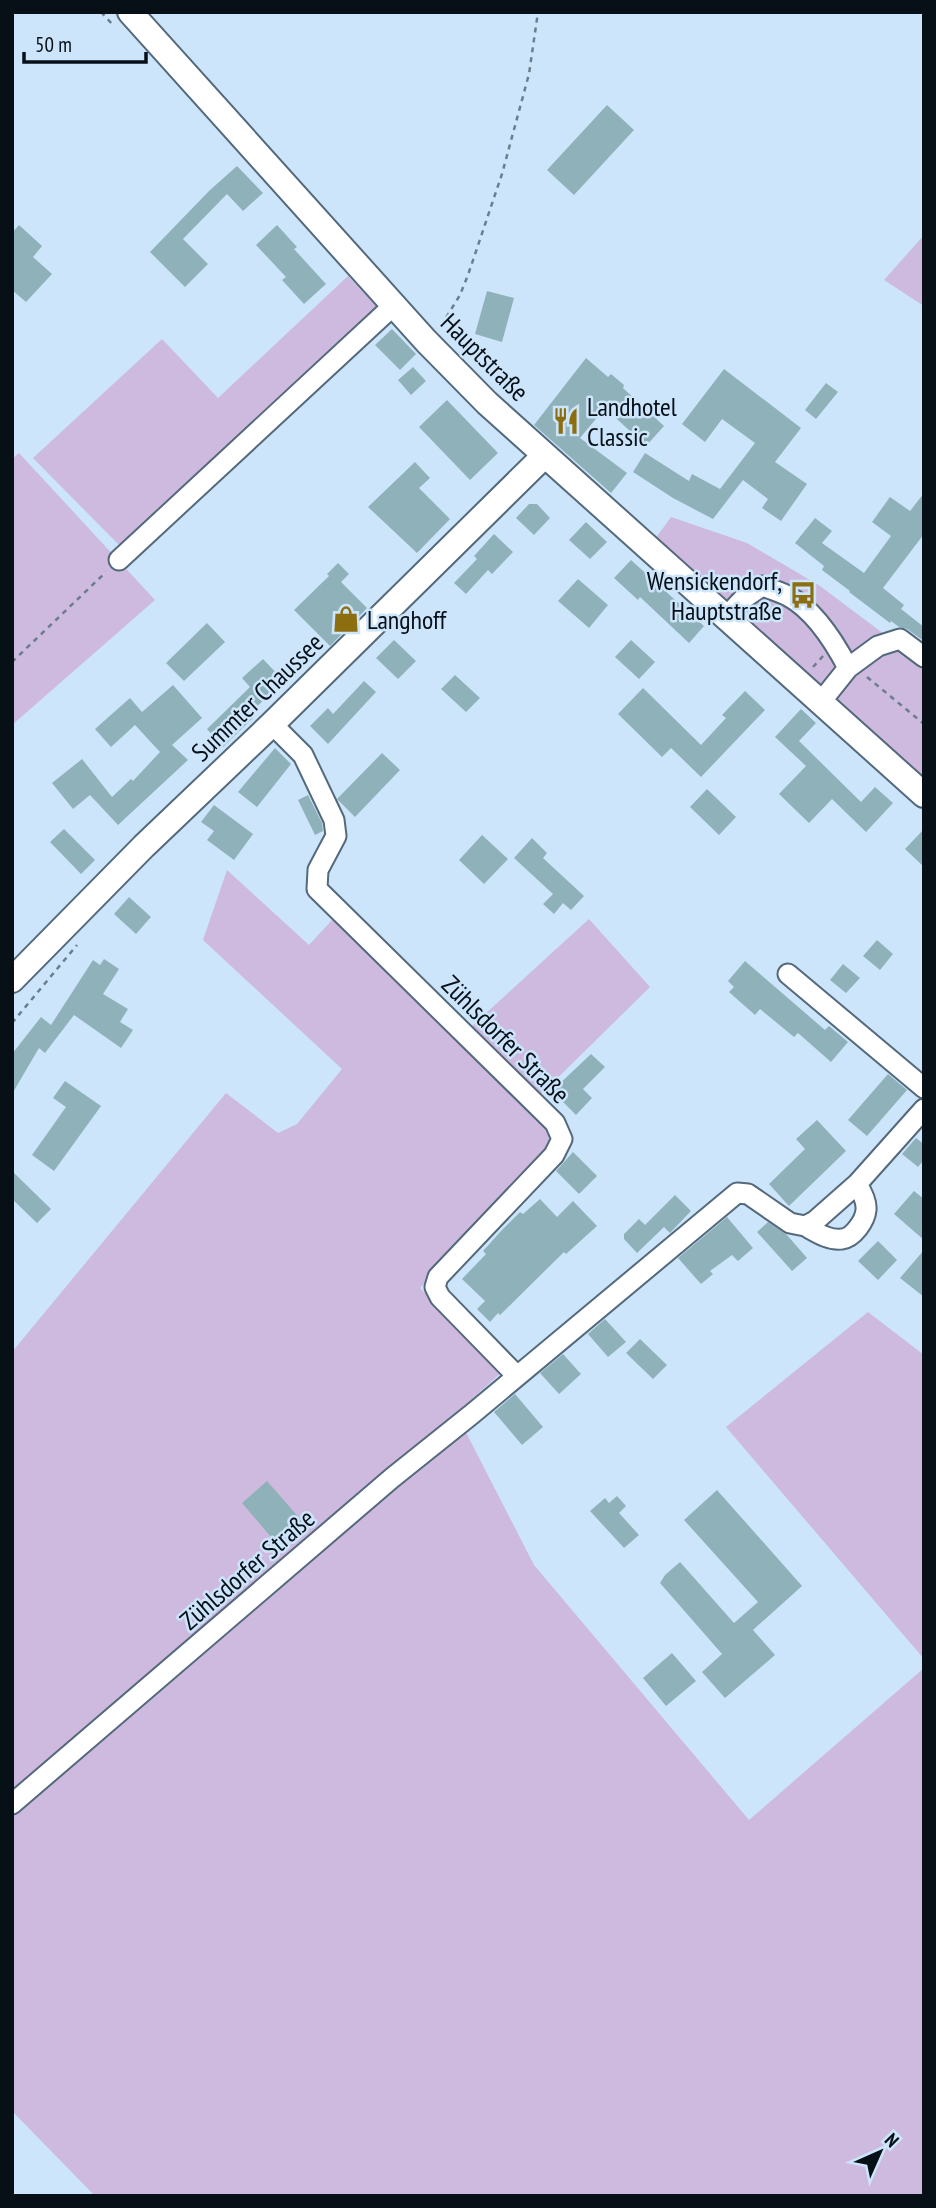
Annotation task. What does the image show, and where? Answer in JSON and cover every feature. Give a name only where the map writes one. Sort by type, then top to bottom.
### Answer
[{"type":"main road","name":"Hauptstraße","points":[[130,12],[426,341],[487,403],[924,795]]},
{"type":"main road","name":"Summter Chaussee","points":[[12,981],[145,846],[544,456]]},
{"type":"street","points":[[119,560],[394,305]]},
{"type":"street","points":[[726,617],[743,598],[762,586],[790,597],[822,626],[850,666]]},
{"type":"street","points":[[820,703],[850,666],[878,646],[900,639],[924,657]]},
{"type":"street","name":"Zühlsdorfer Straße","points":[[272,724],[303,755],[334,820],[336,836],[318,870],[317,889],[555,1123],[562,1139],[554,1155],[438,1278],[435,1287],[440,1297],[517,1376]]},
{"type":"street","points":[[788,974],[924,1088]]},
{"type":"street","points":[[806,1226],[857,1184],[924,1109]]},
{"type":"street","points":[[806,1226],[826,1237],[842,1240],[850,1236],[866,1212],[864,1198],[857,1184]]},
{"type":"street","name":"Zühlsdorfer Straße","points":[[12,1804],[382,1486],[737,1193],[748,1194],[790,1223],[806,1226]]},
{"type":"path","points":[[426,341],[442,325],[460,295],[468,275],[502,174],[529,74],[538,12]]},
{"type":"path","points":[[12,663],[119,560]]},
{"type":"path","points":[[798,682],[835,643]]},
{"type":"path","points":[[850,666],[924,724]]},
{"type":"shaded area","points":[[924,235],[924,306],[884,280]]},
{"type":"shaded area","points":[[348,276],[380,310],[119,545],[33,458],[162,339],[218,398]]},
{"type":"shaded area","points":[[19,453],[155,600],[12,725],[12,459]]},
{"type":"shaded area","points":[[671,517],[747,543],[820,586],[924,664],[924,780],[655,539]]},
{"type":"shaded area","points":[[227,870],[309,945],[343,908],[472,1026],[589,919],[650,987],[531,1104],[559,1137],[420,1288],[503,1371],[456,1413],[534,1565],[749,1820],[924,1668],[924,2196],[95,2196],[12,2111],[12,1352],[226,1093],[278,1133],[297,1124],[342,1069],[203,940]]},
{"type":"shaded area","points":[[868,1312],[924,1355],[924,1659],[726,1427]]},
{"type":"building","points":[[607,105],[634,130],[574,195],[547,170]]},
{"type":"building","points":[[237,166],[263,193],[243,211],[227,194],[183,239],[208,264],[185,287],[150,252]]},
{"type":"building","points":[[19,225],[42,246],[33,257],[52,274],[26,302],[12,290],[12,233]]},
{"type":"building","points":[[277,225],[297,247],[294,249],[326,284],[304,304],[282,280],[286,277],[256,245]]},
{"type":"building","points":[[487,291],[514,298],[502,342],[475,334]]},
{"type":"building","points":[[392,329],[416,354],[400,370],[375,345]]},
{"type":"building","name":"Landhotel Classic","points":[[586,358],[608,377],[611,374],[624,385],[623,388],[664,426],[646,446],[605,408],[580,438],[627,473],[611,493],[534,425]]},
{"type":"building","points":[[413,367],[426,381],[411,395],[398,380]]},
{"type":"building","points":[[724,369],[801,428],[775,462],[807,484],[781,521],[762,508],[768,499],[743,480],[713,519],[673,498],[633,472],[645,453],[689,481],[692,474],[720,489],[755,443],[722,419],[705,442],[682,424]]},
{"type":"building","points":[[826,383],[838,392],[816,419],[805,410]]},
{"type":"building","points":[[447,400],[498,453],[470,480],[419,427]]},
{"type":"building","points":[[415,462],[430,478],[419,488],[450,519],[417,553],[368,507]]},
{"type":"building","points":[[924,493],[924,534],[883,588],[904,605],[901,609],[924,627],[924,641],[907,629],[891,621],[890,623],[849,592],[822,570],[824,566],[795,543],[815,518],[832,531],[822,543],[864,573],[891,536],[872,522],[890,497],[910,511]]},
{"type":"building","points":[[529,504],[537,504],[550,518],[534,535],[516,518]]},
{"type":"building","points":[[586,522],[607,542],[590,559],[569,540]]},
{"type":"building","points":[[494,534],[513,552],[492,574],[488,570],[466,594],[454,583],[477,559],[474,556]]},
{"type":"building","points":[[631,560],[704,626],[689,643],[640,597],[638,600],[614,578]]},
{"type":"building","points":[[338,563],[349,574],[341,582],[367,608],[330,646],[294,610],[329,576],[327,574]]},
{"type":"building","points":[[578,579],[608,605],[589,628],[558,601]]},
{"type":"building","points":[[207,623],[225,642],[184,681],[166,663]]},
{"type":"building","points":[[394,640],[416,661],[398,679],[376,658]]},
{"type":"building","points":[[631,640],[655,662],[639,679],[615,657]]},
{"type":"building","points":[[263,659],[284,681],[249,714],[253,718],[223,747],[207,729],[250,687],[242,678]]},
{"type":"building","points":[[455,675],[480,698],[466,712],[441,689]]},
{"type":"building","points":[[364,681],[376,692],[328,744],[310,726],[328,708],[333,714]]},
{"type":"building","points":[[173,685],[202,718],[172,745],[188,760],[118,825],[90,795],[73,809],[52,783],[82,759],[112,797],[131,779],[133,781],[160,752],[135,725],[111,747],[95,729],[130,698],[142,712]]},
{"type":"building","points":[[643,688],[701,745],[726,718],[722,715],[745,691],[765,710],[701,777],[671,748],[662,757],[618,714]]},
{"type":"building","points":[[801,709],[816,723],[799,741],[861,802],[875,787],[893,803],[866,832],[832,799],[809,823],[779,794],[806,766],[775,737]]},
{"type":"building","points":[[275,748],[291,764],[257,807],[238,792]]},
{"type":"building","points":[[382,753],[400,770],[355,817],[337,799]]},
{"type":"building","points":[[707,789],[736,817],[719,835],[690,807]]},
{"type":"building","points":[[308,795],[322,823],[323,831],[315,835],[298,800]]},
{"type":"building","points":[[214,805],[253,834],[234,860],[207,840],[214,831],[201,822]]},
{"type":"building","points":[[64,829],[95,860],[81,874],[50,842]]},
{"type":"building","points":[[924,829],[924,867],[905,849]]},
{"type":"building","points":[[482,835],[508,859],[484,884],[459,860]]},
{"type":"building","points":[[532,838],[547,853],[543,858],[584,896],[571,910],[563,903],[554,914],[543,904],[553,894],[514,858]]},
{"type":"building","points":[[129,897],[151,917],[136,934],[114,914]]},
{"type":"building","points":[[877,940],[893,954],[880,970],[863,956]]},
{"type":"building","points":[[104,959],[119,969],[103,994],[128,1009],[120,1022],[133,1030],[121,1048],[74,1015],[45,1053],[39,1048],[12,1094],[12,1054],[41,1017],[51,1025],[93,960],[100,965]]},
{"type":"building","points":[[745,961],[825,1030],[829,1026],[848,1042],[831,1062],[798,1033],[794,1037],[760,1009],[755,1015],[729,992],[734,987],[728,981]]},
{"type":"building","points":[[843,964],[860,978],[846,993],[830,980]]},
{"type":"building","points":[[591,1054],[605,1067],[583,1089],[592,1098],[576,1115],[558,1097],[560,1095],[554,1089]]},
{"type":"building","points":[[888,1074],[907,1090],[867,1136],[848,1120]]},
{"type":"building","points":[[65,1081],[101,1106],[54,1171],[32,1155],[66,1107],[53,1098]]},
{"type":"building","points":[[817,1120],[846,1151],[789,1206],[769,1184],[805,1149],[796,1139]]},
{"type":"building","points":[[916,1138],[924,1144],[924,1160],[918,1167],[902,1154]]},
{"type":"building","points":[[573,1152],[597,1176],[579,1194],[556,1171]]},
{"type":"building","points":[[12,1171],[51,1209],[37,1223],[12,1199]]},
{"type":"building","points":[[914,1191],[924,1199],[924,1240],[894,1214]]},
{"type":"building","points":[[675,1195],[691,1211],[670,1233],[664,1227],[637,1253],[624,1239],[624,1234],[639,1219],[645,1225]]},
{"type":"building","points":[[540,1199],[557,1217],[573,1201],[597,1226],[566,1254],[564,1252],[490,1322],[477,1309],[485,1301],[462,1279],[486,1254],[483,1251],[501,1231],[520,1212],[523,1214]]},
{"type":"building","points":[[727,1217],[753,1248],[738,1261],[732,1255],[710,1271],[713,1274],[701,1284],[678,1258]]},
{"type":"building","points":[[768,1222],[787,1235],[807,1258],[792,1271],[757,1232]]},
{"type":"building","points":[[878,1241],[897,1260],[878,1280],[858,1261]]},
{"type":"building","points":[[924,1250],[924,1297],[900,1278]]},
{"type":"building","points":[[605,1319],[626,1342],[608,1357],[588,1334]]},
{"type":"building","points":[[640,1339],[667,1365],[653,1379],[626,1353]]},
{"type":"building","points":[[563,1354],[581,1374],[559,1394],[540,1373]]},
{"type":"building","points":[[515,1394],[543,1427],[522,1445],[494,1412]]},
{"type":"building","points":[[267,1481],[302,1521],[276,1543],[242,1503]]},
{"type":"building","points":[[717,1490],[802,1586],[753,1630],[775,1655],[725,1698],[702,1672],[722,1654],[660,1583],[680,1562],[734,1623],[758,1602],[684,1520]]},
{"type":"building","points":[[617,1496],[626,1506],[619,1513],[639,1535],[624,1548],[590,1511],[605,1498],[609,1503]]},
{"type":"building","points":[[672,1653],[696,1681],[666,1706],[643,1678]]},
{"type":"place","name":"Landhotel Classic","points":[[566,421]]},
{"type":"place","name":"Wensickendorf, Hauptstraße","points":[[803,595]]},
{"type":"place","name":"Langhoff","points":[[346,619]]}]
